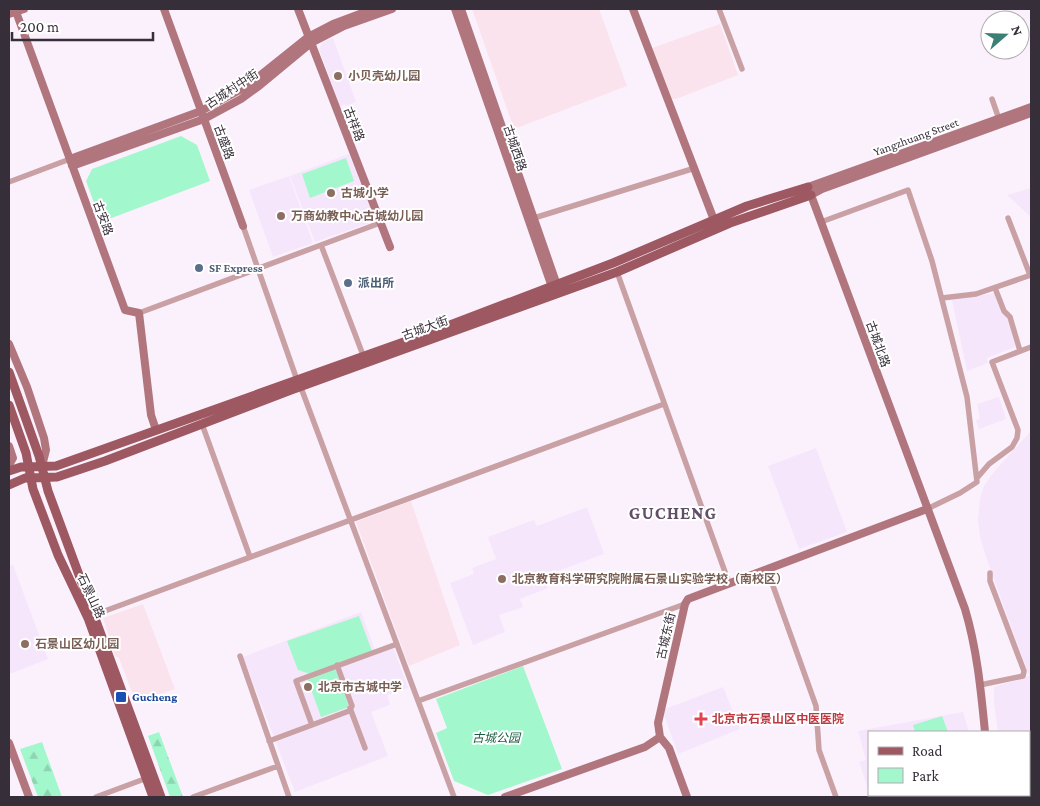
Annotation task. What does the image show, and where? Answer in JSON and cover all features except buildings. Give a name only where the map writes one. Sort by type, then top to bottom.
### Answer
[{"type":"main road","name":"古城大街","points":[[9,471],[29,466],[56,466],[156,430],[299,383],[555,289],[747,206],[810,191]]},
{"type":"main road","name":"古城大街","points":[[9,485],[25,478],[57,477],[202,424],[363,355],[555,289],[617,272],[810,191]]},
{"type":"main road","points":[[9,372],[42,466]]},
{"type":"main road","name":"石景山路","points":[[9,405],[26,453],[33,488],[58,555],[88,618],[153,797]]},
{"type":"main road","name":"石景山路","points":[[42,466],[48,491],[161,797]]},
{"type":"street","points":[[13,12],[24,9]]},
{"type":"street","name":"古盛路","points":[[164,9],[243,226]]},
{"type":"street","name":"古祥路","points":[[298,9],[390,247]]},
{"type":"street","name":"古城村中街","points":[[71,163],[201,111],[247,86],[333,24],[373,9]]},
{"type":"street","name":"古城村中街","points":[[71,163],[204,120],[259,86],[309,40],[392,9]]},
{"type":"street","name":"古城西路","points":[[455,9],[555,289]]},
{"type":"street","name":"古城西路","points":[[462,9],[534,218],[555,289]]},
{"type":"street","points":[[633,9],[714,220]]},
{"type":"street","points":[[719,9],[742,69]]},
{"type":"street","name":"古安路","points":[[13,12],[125,310],[139,313]]},
{"type":"street","points":[[992,99],[999,119]]},
{"type":"street","name":"Yangzhuang Street","points":[[810,191],[1031,107]]},
{"type":"street","points":[[810,191],[822,189],[1031,113]]},
{"type":"street","name":"Yangzhuang Street","points":[[810,191],[819,196],[1031,118]]},
{"type":"street","points":[[9,182],[71,163]]},
{"type":"street","points":[[534,218],[695,168]]},
{"type":"street","points":[[821,222],[908,190],[942,298],[968,397],[977,478]]},
{"type":"street","name":"古城北路","points":[[810,191],[965,609],[980,686],[985,731]]},
{"type":"street","points":[[942,298],[976,294],[1031,275],[1008,218]]},
{"type":"street","points":[[156,430],[151,415],[139,313],[380,223]]},
{"type":"street","points":[[243,226],[299,383],[454,797]]},
{"type":"street","points":[[321,246],[363,355]]},
{"type":"street","points":[[617,272],[729,583]]},
{"type":"street","points":[[995,288],[1004,311],[1010,317],[1020,352]]},
{"type":"street","points":[[9,344],[27,387],[44,438],[46,450],[42,466]]},
{"type":"street","points":[[927,509],[960,493],[977,482],[977,478],[989,464],[1012,446],[1017,438],[1018,430],[992,362],[1031,347]]},
{"type":"street","points":[[94,615],[664,404]]},
{"type":"street","points":[[202,424],[250,557]]},
{"type":"street","points":[[9,446],[10,461]]},
{"type":"street","name":"古城东街","points":[[660,736],[658,723],[660,714],[685,604],[691,597],[927,509]]},
{"type":"street","points":[[767,569],[816,706],[819,750],[836,797]]},
{"type":"street","points":[[980,686],[1023,676],[1024,671],[990,580],[990,573]]},
{"type":"street","points":[[418,701],[685,604]]},
{"type":"street","points":[[312,724],[296,681],[397,644]]},
{"type":"street","points":[[240,656],[290,797]]},
{"type":"street","points":[[337,666],[365,748]]},
{"type":"street","points":[[269,741],[349,711],[350,708]]},
{"type":"street","points":[[505,797],[644,747],[660,736],[670,748],[687,797]]},
{"type":"street","points":[[9,743],[29,797]]},
{"type":"street","points":[[193,797],[278,766]]},
{"type":"street","points":[[96,797],[146,778]]},
{"type":"shaded area","points":[[472,9],[599,9],[627,86],[514,129]]},
{"type":"shaded area","points":[[720,24],[738,75],[676,99],[671,99],[652,48]]},
{"type":"shaded area","name":"小贝壳幼儿园","points":[[333,38],[356,102],[346,106],[345,104],[340,106],[319,49],[323,42]]},
{"type":"shaded area","name":"古城小学","points":[[349,154],[372,211],[367,224],[315,242],[290,176]]},
{"type":"shaded area","name":"万商幼教中心古城幼儿园","points":[[289,176],[313,243],[273,257],[249,190]]},
{"type":"shaded area","points":[[1031,188],[1031,217],[1007,195]]},
{"type":"shaded area","points":[[995,293],[1003,313],[1009,321],[1015,347],[987,358],[988,363],[967,371],[952,300]]},
{"type":"shaded area","points":[[999,397],[1006,419],[979,429],[976,420],[980,418],[977,404]]},
{"type":"shaded area","points":[[1031,431],[1030,746],[1030,731],[998,731],[994,687],[1029,676],[980,537],[978,520],[980,499],[984,486],[993,473]]},
{"type":"shaded area","points":[[816,448],[847,532],[799,549],[768,466]]},
{"type":"shaded area","points":[[411,501],[460,645],[409,666],[356,522]]},
{"type":"shaded area","name":"北京教育科学研究院附属石景山实验学校（南校区）","points":[[587,507],[604,554],[544,576],[548,588],[520,599],[523,607],[499,615],[505,632],[473,645],[450,583],[474,574],[472,568],[496,559],[488,537],[534,520],[537,526]]},
{"type":"shaded area","name":"石景山区幼儿园","points":[[13,565],[48,659],[9,674],[9,566]]},
{"type":"shaded area","points":[[143,604],[175,689],[138,701],[135,700],[119,658],[115,656],[103,618]]},
{"type":"shaded area","name":"北京市古城中学","points":[[361,612],[375,650],[392,644],[408,688],[387,695],[390,705],[371,712],[388,756],[295,792],[243,657]]},
{"type":"shaded area","name":"北京市石景山区中医医院","points":[[723,687],[740,729],[678,754],[662,710]]},
{"type":"shaded area","points":[[963,712],[969,731],[868,731],[868,788],[859,762],[866,760],[858,731]]},
{"type":"green space","points":[[181,136],[197,145],[210,181],[101,222],[86,181],[92,169]]},
{"type":"green space","points":[[346,158],[354,181],[310,198],[302,174]]},
{"type":"green space","points":[[359,616],[372,651],[310,674],[298,670],[287,641]]},
{"type":"green space","name":"古城公园","points":[[523,666],[562,769],[488,795],[454,781],[436,733],[447,728],[436,699]]},
{"type":"green space","points":[[335,668],[349,707],[321,717],[307,678]]},
{"type":"green space","points":[[942,716],[948,731],[915,731],[913,725]]},
{"type":"green space","points":[[159,732],[183,797],[170,797],[148,736]]},
{"type":"green space","points":[[42,742],[62,797],[38,797],[20,749]]},
{"type":"place","name":"小贝壳幼儿园","points":[[338,76]]},
{"type":"place","name":"古城小学","points":[[331,193]]},
{"type":"place","name":"万商幼教中心古城幼儿园","points":[[281,216]]},
{"type":"place","name":"SF Express","points":[[199,268]]},
{"type":"place","name":"派出所","points":[[348,283]]},
{"type":"place","name":"北京教育科学研究院附属石景山实验学校（南校区）","points":[[502,579]]},
{"type":"place","name":"石景山区幼儿园","points":[[25,644]]},
{"type":"place","name":"北京市古城中学","points":[[308,687]]},
{"type":"place","name":"Gucheng","points":[[121,697]]},
{"type":"place","name":"北京市石景山区中医医院","points":[[701,719]]},
{"type":"district","name":"GUCHENG","points":[[673,513]]}]
